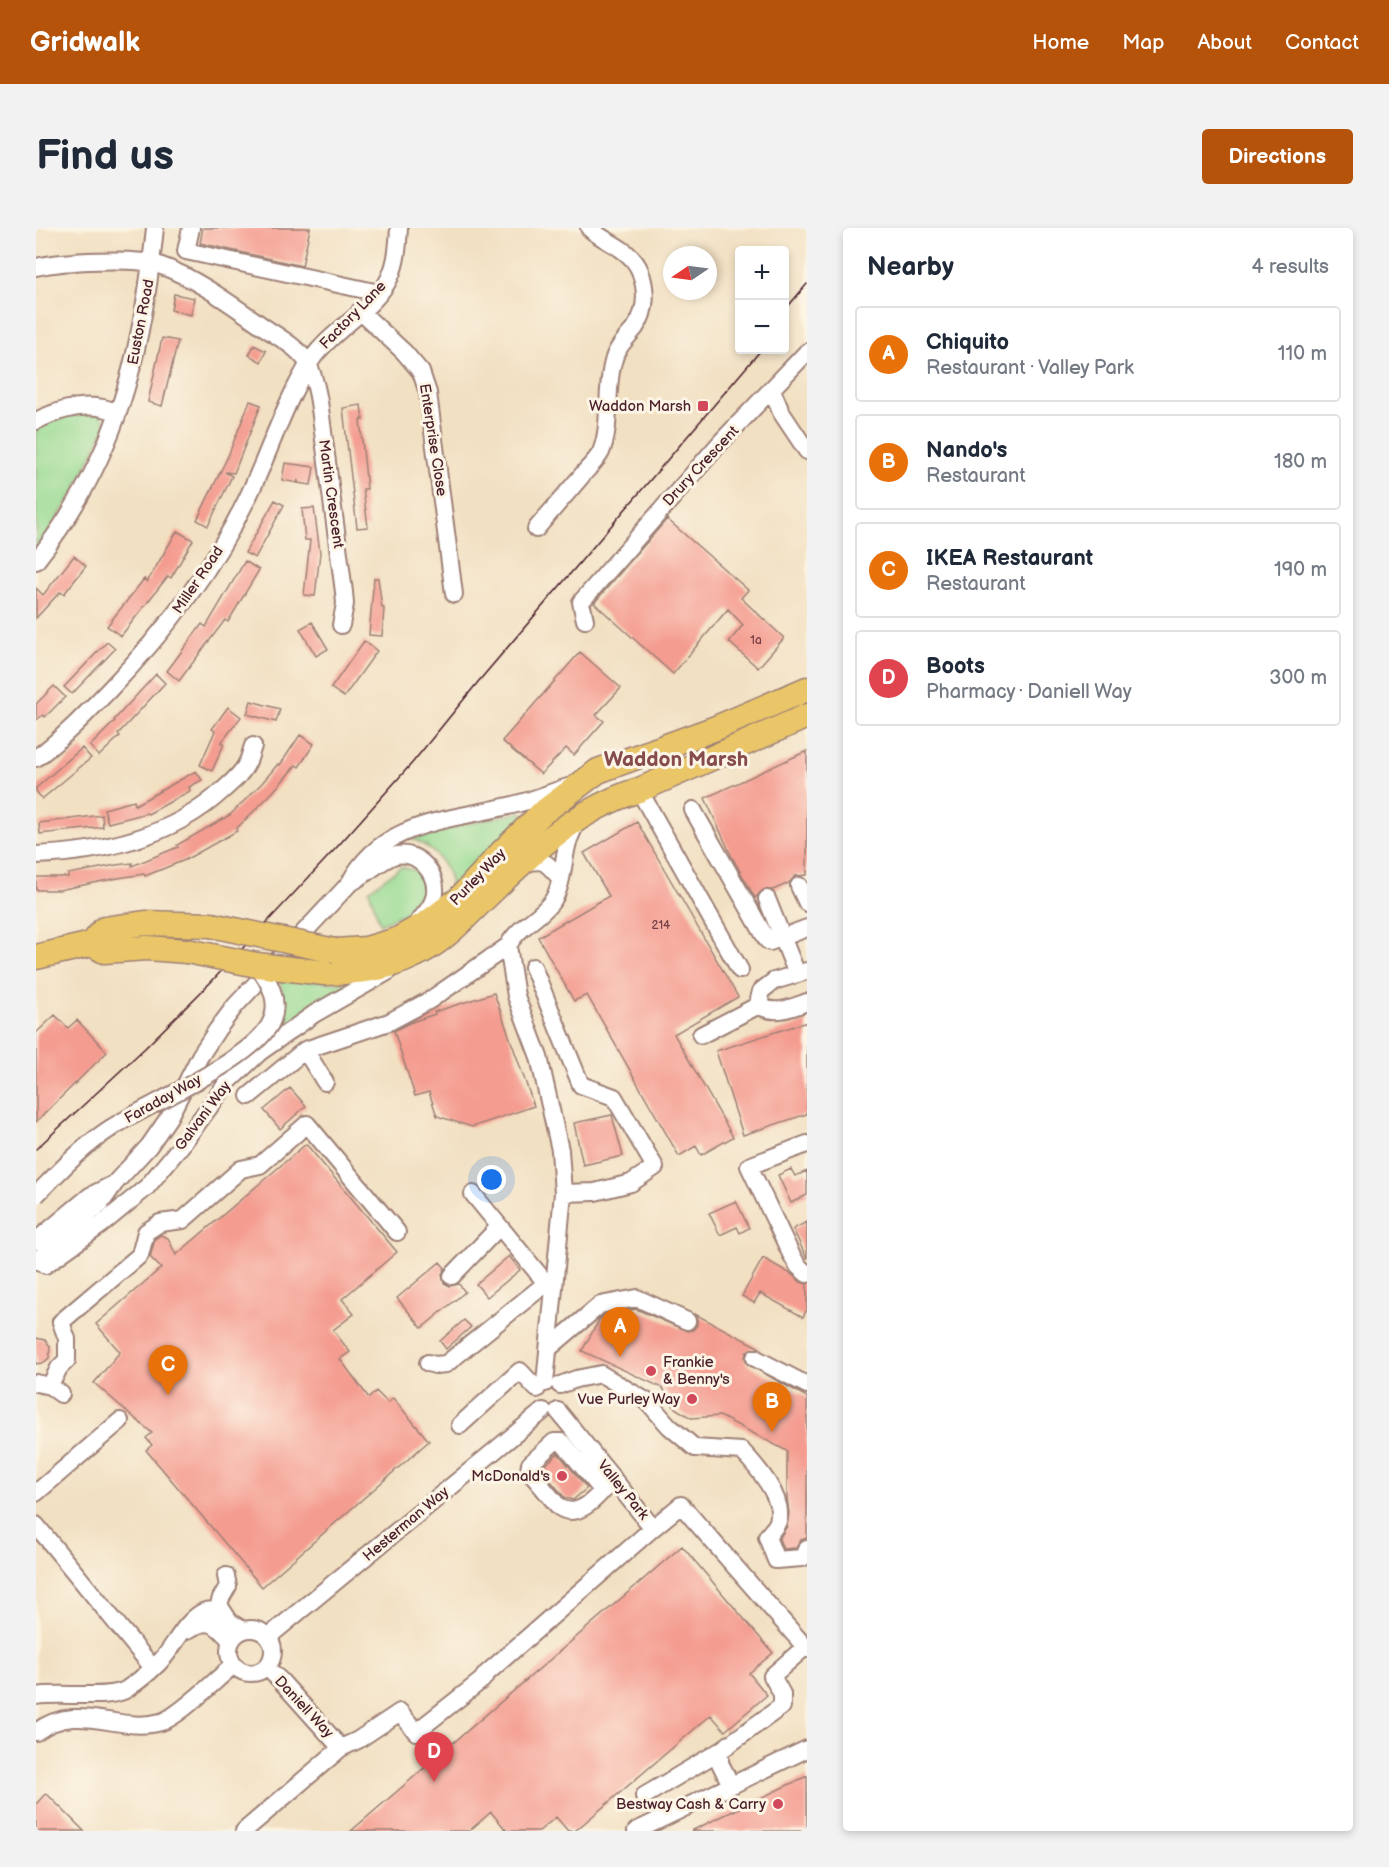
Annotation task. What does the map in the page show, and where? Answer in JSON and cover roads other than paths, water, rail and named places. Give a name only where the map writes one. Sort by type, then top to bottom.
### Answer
[{"type":"highway","name":"Purley Way","points":[[92,944],[104,951],[147,948],[187,951],[257,965],[324,973],[360,972],[380,968],[410,946],[542,813],[598,771],[716,728],[807,689]]},
{"type":"highway","name":"Purley Way","points":[[36,957],[92,944],[104,929],[166,922],[211,925],[335,951],[410,946],[441,940],[520,863],[555,833],[579,817],[622,795],[639,790],[807,716]]},
{"type":"street","name":"Euston Road","points":[[36,561],[77,502],[104,449],[118,413],[139,343],[152,263],[155,228]]},
{"type":"street","points":[[191,228],[186,251],[379,293]]},
{"type":"street","name":"Factory Lane","points":[[309,365],[323,346],[379,293],[392,273],[399,228]]},
{"type":"street","points":[[537,529],[600,453],[606,434],[607,390],[613,360],[621,344],[637,325],[644,308],[645,292],[640,269],[622,248],[589,228]]},
{"type":"street","points":[[36,267],[88,262],[152,263],[182,275],[234,306],[286,343],[309,365]]},
{"type":"street","name":"Enterprise Close","points":[[360,311],[404,352],[421,372],[428,393],[454,594]]},
{"type":"street","name":"Drury Crescent","points":[[585,620],[581,602],[720,443],[807,352]]},
{"type":"street","name":"Martin Crescent","points":[[309,365],[320,407],[344,592],[345,604],[341,625]]},
{"type":"street","name":"Miller Road","points":[[36,758],[75,724],[131,667],[194,590],[247,499],[309,365]]},
{"type":"street","points":[[772,390],[778,406],[807,451]]},
{"type":"street","points":[[36,421],[53,413],[84,406],[101,407],[118,413]]},
{"type":"street","name":"Drury Crescent","points":[[746,418],[768,415],[788,422]]},
{"type":"street","points":[[36,855],[63,854],[115,845],[172,825],[196,812],[240,775],[253,746]]},
{"type":"street","points":[[36,1261],[101,1203],[115,1183],[149,1146],[169,1117],[200,1056],[235,1006],[349,884],[358,866],[377,849],[416,826],[519,804],[585,780]]},
{"type":"street","points":[[639,790],[740,970]]},
{"type":"street","points":[[693,810],[767,940],[770,942],[807,928]]},
{"type":"street","points":[[249,1096],[305,1050],[389,1022],[429,1000],[508,946],[513,936],[552,903],[558,892],[567,844],[579,817]]},
{"type":"street","points":[[349,884],[365,876],[394,855],[412,856],[421,861],[433,877],[435,895],[410,946]]},
{"type":"street","points":[[520,863],[537,860],[546,862],[560,878]]},
{"type":"street","points":[[799,886],[807,903]]},
{"type":"street","points":[[767,899],[802,973],[774,981],[766,986],[760,991],[761,1004],[771,1011],[784,1010],[807,1002]]},
{"type":"street","name":"Galvani Way","points":[[36,1272],[101,1225],[147,1187],[227,1083],[260,1052],[410,946]]},
{"type":"street","points":[[508,946],[516,996],[539,1057],[560,1150],[563,1193],[551,1280],[547,1386]]},
{"type":"street","name":"Faraday Way","points":[[36,1195],[87,1145],[108,1130],[231,1061],[260,1039],[272,1021],[275,1003],[270,985],[257,965]]},
{"type":"street","points":[[533,967],[581,1085],[614,1097],[655,1167],[631,1183],[595,1192],[563,1193]]},
{"type":"street","points":[[701,1035],[761,1004]]},
{"type":"street","points":[[305,1050],[325,1082]]},
{"type":"street","points":[[49,1388],[59,1368],[67,1360],[65,1328],[61,1322],[140,1256],[146,1232],[160,1223],[183,1220],[241,1169],[260,1165],[307,1124],[397,1232]]},
{"type":"street","points":[[807,1144],[749,1166],[791,1254],[798,1266],[807,1274]]},
{"type":"street","points":[[36,1241],[90,1196],[115,1183]]},
{"type":"street","points":[[473,1194],[499,1227],[551,1280]]},
{"type":"street","points":[[452,1276],[499,1227]]},
{"type":"street","points":[[428,1363],[446,1364],[551,1280]]},
{"type":"street","points":[[548,1348],[600,1305],[637,1298],[687,1322]]},
{"type":"street","points":[[755,1358],[807,1385]]},
{"type":"street","points":[[460,1425],[520,1371],[547,1386],[566,1392],[564,1406],[550,1411],[539,1408],[535,1399],[547,1386],[601,1374],[648,1402],[669,1426],[695,1448],[742,1451],[762,1473],[778,1504],[778,1522],[767,1537],[776,1560],[802,1558],[807,1549]]},
{"type":"street","name":"Valley Park","points":[[341,1748],[358,1740],[400,1712],[416,1732],[483,1680],[486,1674],[653,1528],[608,1485],[550,1411]]},
{"type":"street","name":"Hesterman Way","points":[[268,1637],[550,1411]]},
{"type":"street","points":[[36,1493],[120,1420]]},
{"type":"street","points":[[554,1442],[562,1442],[608,1485],[579,1509],[565,1511],[559,1507],[528,1468],[532,1461],[554,1442]]},
{"type":"street","points":[[644,1796],[720,1751],[782,1706],[782,1694],[772,1676],[806,1648],[681,1505],[653,1528]]},
{"type":"street","points":[[36,1525],[153,1668]]},
{"type":"street","points":[[226,1576],[228,1586],[219,1605],[237,1636]]},
{"type":"street","points":[[36,1696],[52,1693],[111,1695],[125,1691],[163,1658],[201,1613],[215,1610],[223,1612]]},
{"type":"street","points":[[183,1633],[200,1623],[208,1622],[237,1636],[258,1630],[268,1637],[273,1646],[272,1658],[266,1667],[250,1674],[234,1665],[229,1653],[237,1636]]},
{"type":"street","points":[[36,1732],[57,1720],[79,1717],[138,1724],[162,1722],[182,1709],[234,1665]]},
{"type":"street","name":"Daniell Way","points":[[266,1667],[341,1748]]},
{"type":"street","points":[[244,1831],[341,1748]]},
{"type":"street","points":[[636,1831],[654,1827],[731,1785],[807,1749]]},
{"type":"street","points":[[720,1751],[720,1763],[731,1785]]},
{"type":"tram line","points":[[789,305],[807,284]]},
{"type":"tram line","points":[[36,1149],[145,1048],[212,981],[338,846],[413,762],[478,682],[758,354]]},
{"type":"place","name":"Waddon Marsh","points":[[703,406]]},
{"type":"place","name":"Chiquito","points":[[620,1357]]},
{"type":"place","name":"Frankie & Benny's","points":[[651,1371]]},
{"type":"place","name":"IKEA Restaurant","points":[[168,1395]]},
{"type":"place","name":"Vue Purley Way","points":[[692,1399]]},
{"type":"place","name":"Nando's","points":[[772,1432]]},
{"type":"place","name":"McDonald's","points":[[562,1476]]},
{"type":"place","name":"Boots","points":[[434,1782]]},
{"type":"place","name":"Bestway Cash & Carry","points":[[778,1804]]},
{"type":"district","name":"Waddon Marsh","points":[[676,759]]}]
